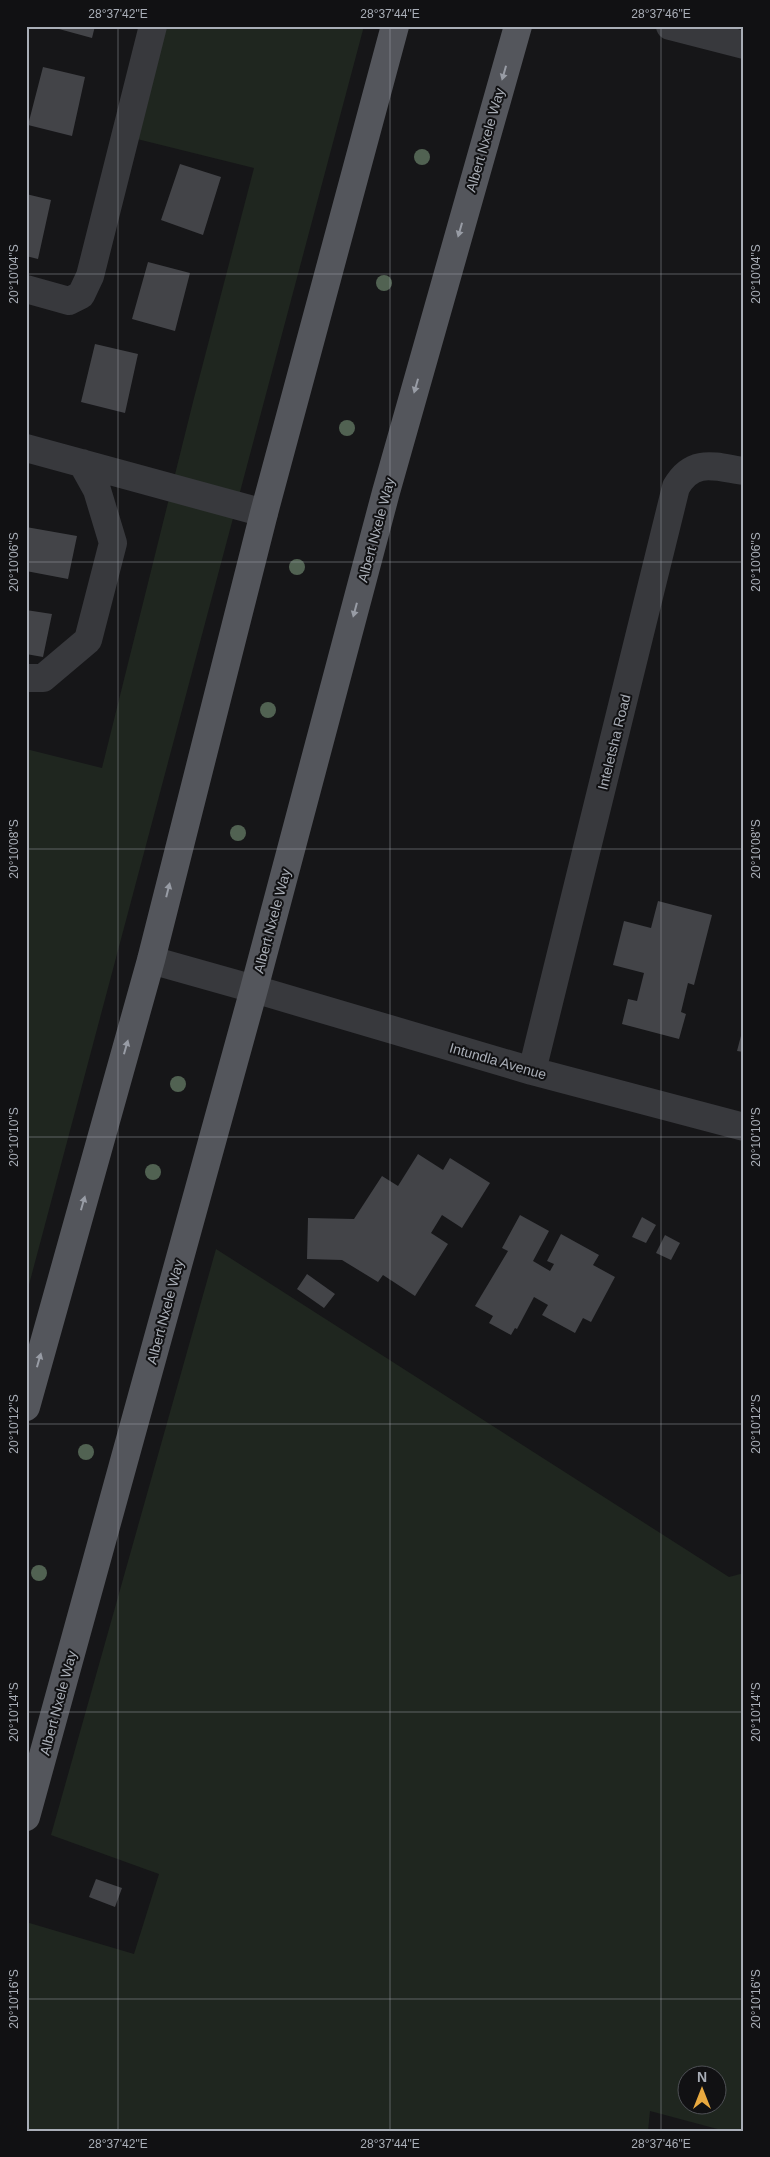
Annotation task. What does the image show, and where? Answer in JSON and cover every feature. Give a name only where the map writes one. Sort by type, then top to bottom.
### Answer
[{"type":"main road","points":[[26,1407],[150,960],[264,513],[395,26]]},
{"type":"main road","name":"Albert Nxele Way","points":[[26,1817],[254,989],[386,492],[518,26]]},
{"type":"street","points":[[26,289],[69,302],[81,295],[90,276],[153,26]]},
{"type":"street","points":[[670,26],[744,45]]},
{"type":"street","points":[[26,448],[264,513]]},
{"type":"street","points":[[26,678],[43,678],[88,640],[104,582],[113,543],[97,490],[82,463]]},
{"type":"street","name":"Inteletsha Road","points":[[532,1071],[676,487],[681,478],[693,468],[713,466],[744,471]]},
{"type":"street","name":"Intundla Avenue","points":[[150,960],[532,1071],[744,1127]]},
{"type":"shaded area","points":[[157,26],[364,26],[26,1296],[26,749],[102,768],[194,398],[254,168],[129,137]]},
{"type":"shaded area","points":[[216,1249],[729,1577],[744,1573],[744,2131],[725,2131],[650,2111],[648,2131],[26,2131],[26,1922],[134,1954],[159,1874],[51,1835]]},
{"type":"building","points":[[48,26],[95,26],[92,38]]},
{"type":"building","points":[[43,67],[85,77],[72,136],[28,125]]},
{"type":"building","points":[[180,164],[221,177],[203,235],[161,220]]},
{"type":"building","points":[[26,194],[51,200],[38,259],[26,256]]},
{"type":"building","points":[[148,262],[190,273],[175,331],[132,319]]},
{"type":"building","points":[[95,344],[138,354],[125,413],[81,402]]},
{"type":"building","points":[[26,527],[77,536],[68,579],[26,571]]},
{"type":"building","points":[[26,610],[52,614],[43,657],[26,654]]},
{"type":"building","points":[[658,901],[712,915],[694,985],[688,983],[681,1012],[686,1014],[679,1039],[622,1024],[628,999],[637,1001],[644,973],[613,965],[624,921],[651,928]]},
{"type":"building","points":[[742,1032],[744,1032],[744,1052],[737,1051]]},
{"type":"building","points":[[418,1154],[443,1170],[450,1158],[490,1183],[462,1228],[442,1215],[431,1233],[448,1244],[415,1296],[383,1275],[378,1282],[342,1260],[307,1259],[308,1218],[354,1219],[382,1176],[398,1186]]},
{"type":"building","points":[[520,1215],[549,1231],[533,1261],[550,1271],[554,1264],[547,1261],[561,1234],[599,1255],[593,1265],[615,1277],[591,1322],[583,1318],[575,1333],[542,1315],[548,1305],[534,1297],[517,1329],[515,1328],[511,1335],[489,1323],[493,1316],[475,1306],[508,1251],[502,1248]]},
{"type":"building","points":[[642,1217],[656,1225],[646,1243],[632,1237]]},
{"type":"building","points":[[665,1235],[680,1243],[671,1260],[656,1253]]},
{"type":"building","points":[[307,1274],[335,1294],[324,1308],[297,1289]]},
{"type":"building","points":[[96,1879],[122,1888],[115,1907],[89,1897]]}]
